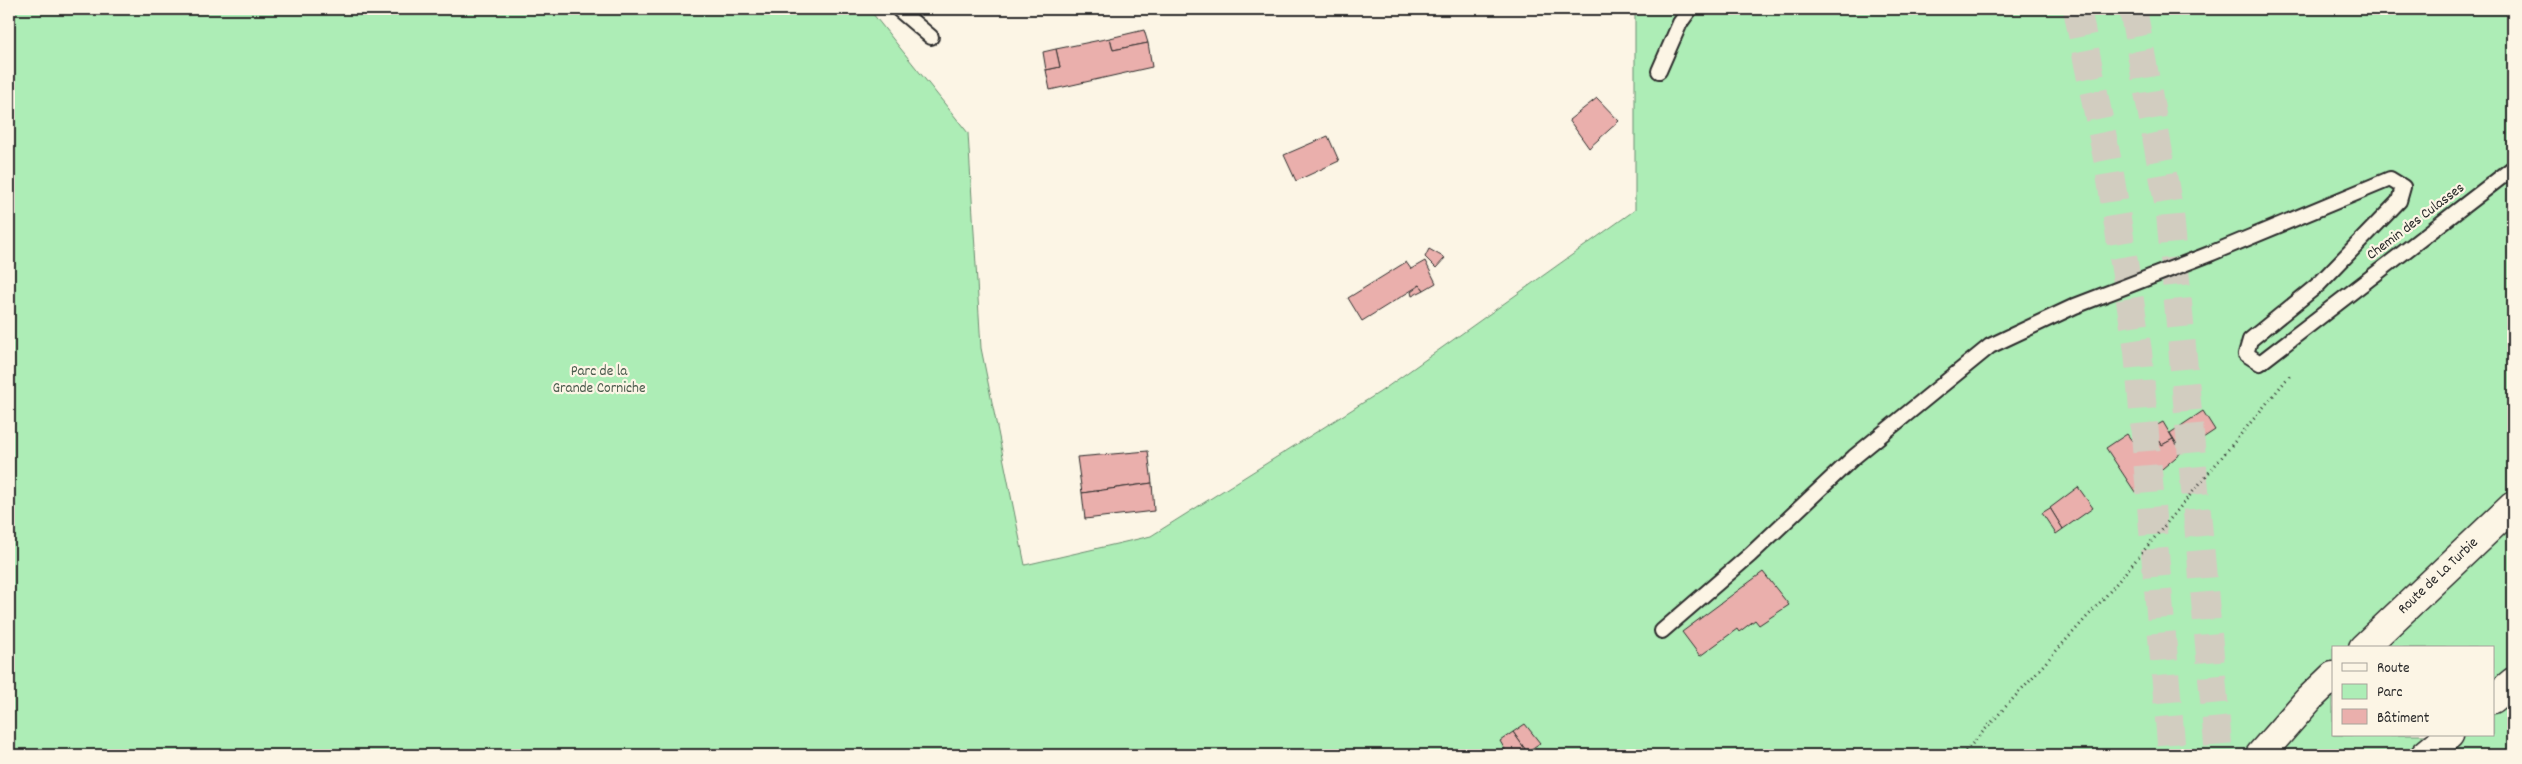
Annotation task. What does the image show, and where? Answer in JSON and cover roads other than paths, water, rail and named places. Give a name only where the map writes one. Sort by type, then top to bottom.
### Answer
[{"type":"main road","name":"Route de La Turbie","points":[[2365,646],[2513,506]]},
{"type":"main road","points":[[2260,755],[2309,699],[2332,677]]},
{"type":"main road","points":[[2494,698],[2513,682]]},
{"type":"main road","points":[[2425,755],[2448,736]]},
{"type":"lane","points":[[898,9],[931,37]]},
{"type":"lane","points":[[1660,71],[1680,23],[1690,9]]},
{"type":"lane","name":"Chemin des Culasses","points":[[1662,631],[1750,555],[1854,456],[1990,346],[2075,306],[2212,253],[2390,179],[2403,187],[2399,202],[2319,284],[2250,340],[2246,354],[2260,363],[2513,168]]},
{"type":"tunnel","points":[[2077,9],[2109,168],[2138,351],[2172,755]]},
{"type":"tunnel","points":[[2133,9],[2170,214],[2219,755]]},
{"type":"park label","name":"Parc de la Grande Corniche","points":[[599,380]]}]
